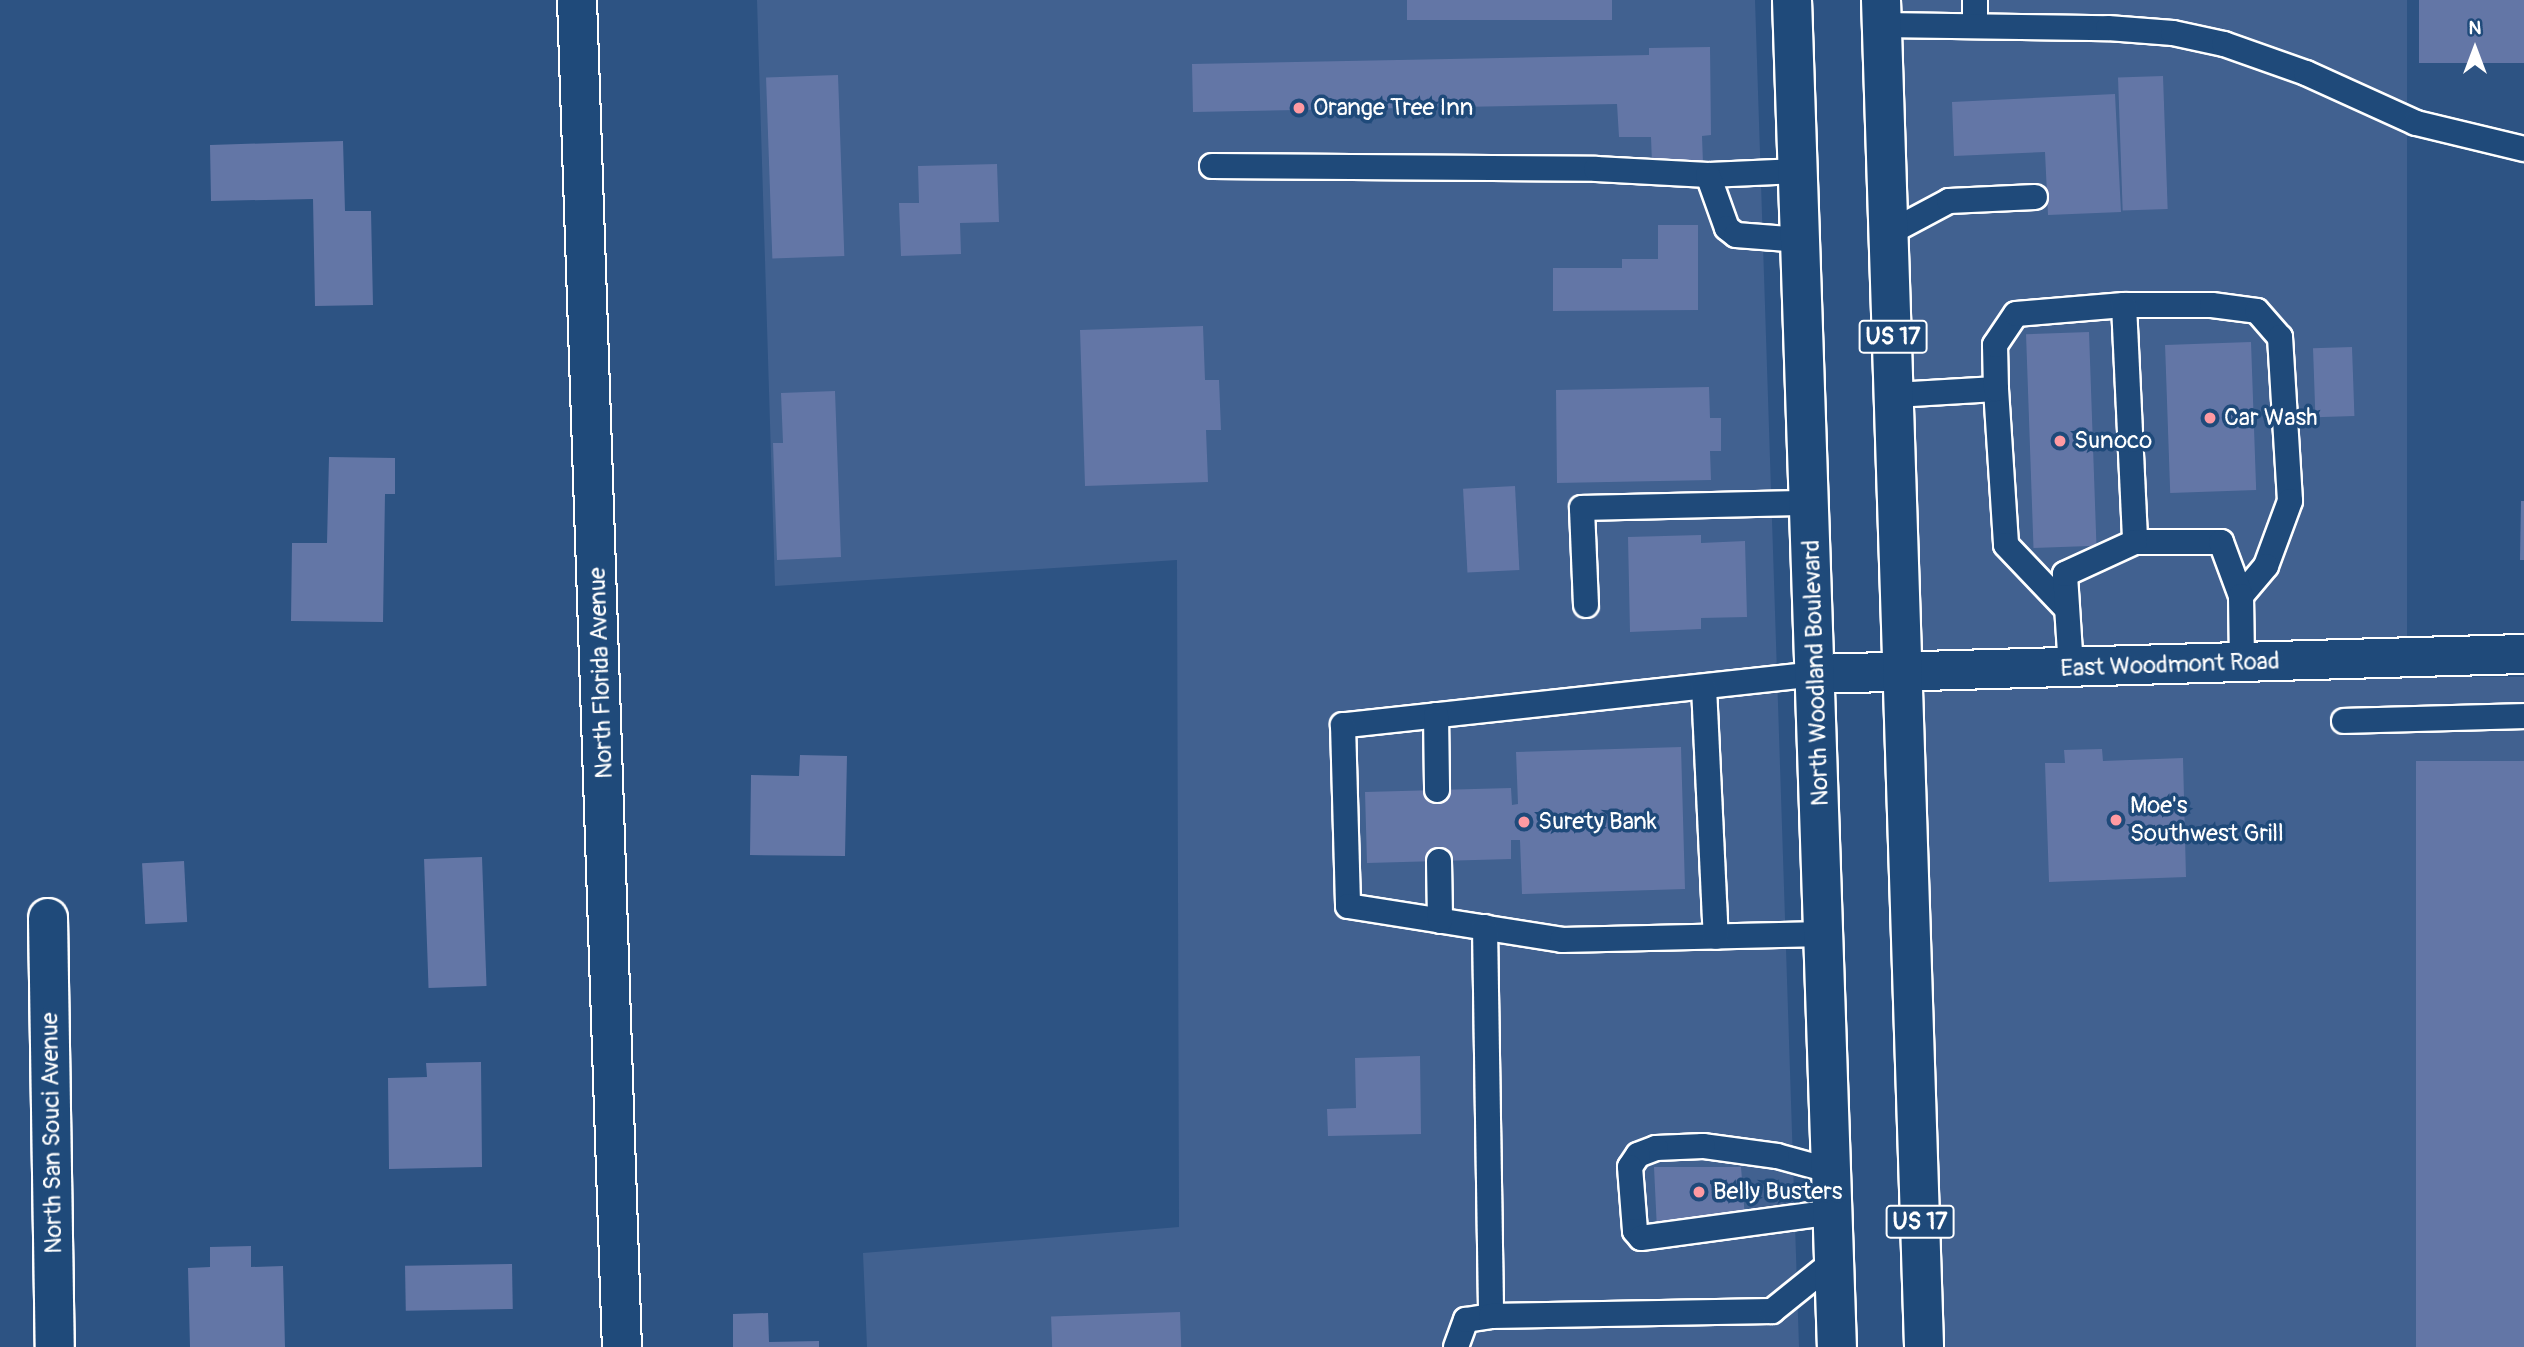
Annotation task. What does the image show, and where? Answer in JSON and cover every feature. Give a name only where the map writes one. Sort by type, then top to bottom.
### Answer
[{"type":"main road","name":"North Florida Avenue","points":[[577,0],[622,1347]]},
{"type":"main road","name":"North Woodland Boulevard","points":[[1792,0],[1837,1347]]},
{"type":"main road","name":"US 17","points":[[1881,13],[1924,1347]]},
{"type":"main road","name":"East Woodmont Road","points":[[1816,674],[1903,674],[2524,654]]},
{"type":"main road","name":"North San Souci Avenue","points":[[48,918],[55,1347]]},
{"type":"lane","points":[[1975,0],[1975,26]]},
{"type":"lane","points":[[1881,13],[1975,26],[2108,28],[2173,33],[2224,44],[2306,73],[2416,123],[2524,149]]},
{"type":"lane","points":[[1212,166],[1596,169],[1709,175],[1798,171]]},
{"type":"lane","points":[[1709,175],[1727,228],[1736,236],[1801,240]]},
{"type":"lane","points":[[1889,233],[1949,201],[2035,197]]},
{"type":"lane","points":[[2124,305],[2135,542]]},
{"type":"lane","points":[[2067,609],[2006,545],[1995,345],[2016,314],[2124,305],[2212,305],[2257,312],[2280,337],[2290,501],[2266,566],[2241,596]]},
{"type":"lane","points":[[1895,396],[1996,389]]},
{"type":"lane","points":[[1586,605],[1582,508],[1810,503]]},
{"type":"lane","points":[[2071,668],[2065,574],[2135,542],[2221,542],[2241,596],[2242,661]]},
{"type":"lane","points":[[1816,674],[1343,725],[1348,906],[1562,940],[1824,934]]},
{"type":"lane","points":[[1704,687],[1716,937]]},
{"type":"lane","points":[[1436,715],[1437,790]]},
{"type":"lane","points":[[2344,721],[2524,716]]},
{"type":"lane","points":[[1438,861],[1440,921]]},
{"type":"lane","points":[[1485,927],[1491,1316]]},
{"type":"lane","points":[[1832,1171],[1777,1156],[1703,1146],[1656,1148],[1638,1155],[1630,1167],[1635,1231],[1641,1238],[1833,1212]]},
{"type":"lane","points":[[1456,1347],[1466,1320],[1491,1316],[1772,1311],[1834,1261]]},
{"type":"shaded area","points":[[757,0],[1755,0],[1799,1347],[867,1347],[863,1253],[1179,1227],[1177,560],[775,586]]},
{"type":"shaded area","points":[[1902,0],[2407,0],[2407,650],[1902,650]]},
{"type":"shaded area","points":[[1925,677],[2524,677],[2524,1347],[1925,1347]]},
{"type":"building","points":[[1407,0],[1612,0],[1612,20],[1407,20]]},
{"type":"building","points":[[2419,0],[2524,0],[2524,63],[2419,63]]},
{"type":"building","name":"Orange Tree Inn","points":[[1710,47],[1711,135],[1702,136],[1703,164],[1652,164],[1651,137],[1619,137],[1617,104],[1193,112],[1192,64],[1649,55],[1649,48]]},
{"type":"building","points":[[838,75],[844,256],[772,258],[766,78]]},
{"type":"building","points":[[2163,76],[2168,209],[2123,210],[2118,78]]},
{"type":"building","points":[[2115,94],[2121,212],[2048,215],[2045,152],[1954,156],[1952,102]]},
{"type":"building","points":[[343,141],[345,211],[371,211],[373,305],[315,306],[313,199],[211,201],[210,145]]},
{"type":"building","points":[[997,164],[999,222],[960,223],[961,254],[901,256],[899,203],[919,203],[918,166]]},
{"type":"building","points":[[1658,225],[1698,225],[1698,310],[1553,311],[1553,268],[1622,268],[1622,259],[1658,259]]},
{"type":"building","points":[[1203,326],[1205,380],[1219,380],[1221,430],[1206,430],[1208,482],[1085,486],[1080,330]]},
{"type":"building","name":"Sunoco","points":[[2089,332],[2096,546],[2034,548],[2026,334]]},
{"type":"building","name":"Car Wash","points":[[2251,342],[2256,490],[2170,493],[2165,345]]},
{"type":"building","points":[[2352,347],[2354,416],[2315,417],[2313,348]]},
{"type":"building","points":[[1709,387],[1710,418],[1721,418],[1721,451],[1710,451],[1711,480],[1557,483],[1556,390]]},
{"type":"building","points":[[835,391],[841,557],[777,560],[773,443],[783,443],[781,393]]},
{"type":"building","points":[[329,457],[395,458],[395,494],[385,494],[383,622],[291,621],[292,543],[327,543]]},
{"type":"building","points":[[1515,486],[1519,570],[1467,573],[1463,489]]},
{"type":"building","points":[[2521,501],[2524,501],[2524,560],[2520,560]]},
{"type":"building","points":[[1701,535],[1701,543],[1745,541],[1747,617],[1701,618],[1701,629],[1630,632],[1628,537]]},
{"type":"building","name":"Surety Bank","points":[[1681,747],[1685,889],[1522,894],[1520,840],[1511,840],[1511,859],[1367,863],[1365,792],[1511,788],[1512,805],[1518,804],[1516,752]]},
{"type":"building","name":"Moe's Southwest Grill","points":[[2102,749],[2103,761],[2183,758],[2186,877],[2049,882],[2045,763],[2065,763],[2064,750]]},
{"type":"building","points":[[800,755],[847,756],[845,856],[750,855],[751,775],[799,776]]},
{"type":"building","points":[[2416,761],[2524,761],[2524,1347],[2416,1347]]},
{"type":"building","points":[[482,857],[487,986],[429,988],[424,859]]},
{"type":"building","points":[[184,861],[187,922],[145,924],[142,863]]},
{"type":"building","points":[[1420,1056],[1421,1134],[1328,1136],[1327,1109],[1356,1108],[1355,1058]]},
{"type":"building","points":[[481,1062],[482,1167],[389,1169],[388,1078],[427,1077],[426,1063]]},
{"type":"building","name":"Belly Busters","points":[[1654,1167],[1741,1167],[1745,1218],[1657,1230]]},
{"type":"building","points":[[251,1246],[251,1267],[283,1266],[285,1347],[190,1347],[188,1268],[210,1267],[210,1247]]},
{"type":"building","points":[[512,1264],[513,1309],[406,1311],[405,1266]]},
{"type":"building","points":[[1180,1312],[1181,1347],[1052,1347],[1051,1317]]},
{"type":"building","points":[[768,1313],[769,1342],[819,1341],[819,1347],[733,1347],[733,1314]]},
{"type":"place","name":"Orange Tree Inn","points":[[1299,108]]},
{"type":"place","name":"Car Wash","points":[[2210,418]]},
{"type":"place","name":"Sunoco","points":[[2060,441]]},
{"type":"place","name":"Moe's Southwest Grill","points":[[2116,820]]},
{"type":"place","name":"Surety Bank","points":[[1524,822]]},
{"type":"place","name":"Belly Busters","points":[[1699,1192]]}]
